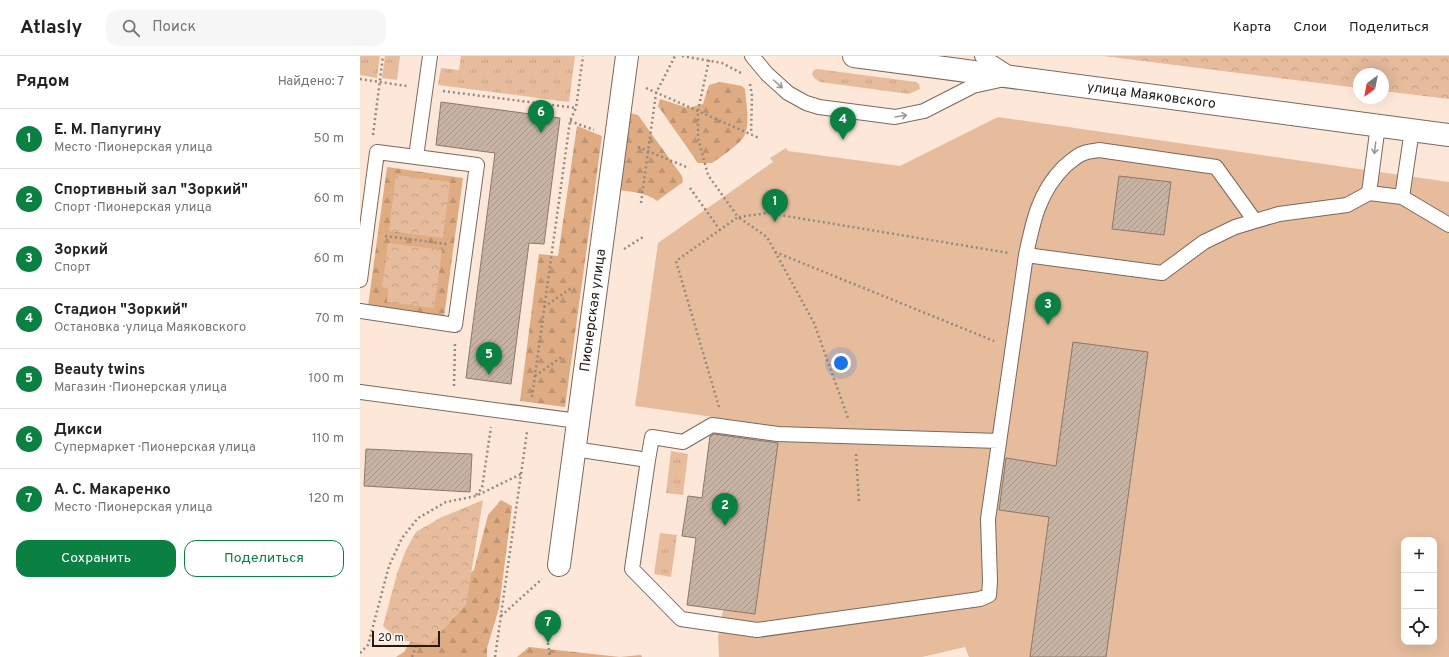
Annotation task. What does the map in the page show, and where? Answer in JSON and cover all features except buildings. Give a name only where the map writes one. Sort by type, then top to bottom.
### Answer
[{"type":"street","name":"Пионерская улица","points":[[559,564],[626,56]]},
{"type":"street","name":"улица Маяковского","points":[[854,56],[1449,135]]},
{"type":"lane","points":[[416,157],[430,56]]},
{"type":"lane","points":[[752,56],[767,74],[788,93],[806,103],[819,107],[896,117],[924,112],[973,86],[1016,77]]},
{"type":"lane","points":[[982,56],[1016,77]]},
{"type":"lane","points":[[1369,193],[1378,125]]},
{"type":"lane","points":[[1402,198],[1412,130]]},
{"type":"lane","points":[[999,440],[778,434],[712,425],[683,442],[652,437],[632,569],[681,619],[757,630],[980,599],[989,595],[988,519],[1026,255],[1033,223],[1043,194],[1055,177],[1069,162],[1084,153],[1099,150],[1216,167],[1255,221]]},
{"type":"lane","points":[[360,280],[377,152],[476,165],[455,324],[360,311]]},
{"type":"lane","points":[[1026,255],[1162,273],[1204,242],[1235,227],[1279,214],[1347,205],[1369,193],[1402,198],[1449,225]]},
{"type":"lane","points":[[360,392],[578,421]]},
{"type":"lane","points":[[574,449],[648,460]]},
{"type":"path","points":[[377,152],[372,140],[383,56]]},
{"type":"path","points":[[495,657],[570,121],[576,108],[583,56]]},
{"type":"path","points":[[641,203],[656,93],[674,56]]},
{"type":"path","points":[[682,56],[722,63],[744,75]]},
{"type":"path","points":[[709,60],[698,111],[698,138],[708,175],[738,217],[767,236],[774,252],[814,323],[855,437],[859,501]]},
{"type":"path","points":[[623,78],[759,138]]},
{"type":"path","points":[[360,79],[379,83],[576,108]]},
{"type":"path","points":[[747,80],[750,84],[752,96],[751,134]]},
{"type":"path","points":[[690,188],[720,230]]},
{"type":"path","points":[[725,427],[676,261],[738,217],[768,213],[1026,255]]},
{"type":"path","points":[[366,233],[466,246]]},
{"type":"path","points":[[774,252],[1012,348]]},
{"type":"path","points":[[544,308],[598,268]]},
{"type":"path","points":[[452,404],[454,384],[455,324]]},
{"type":"path","points":[[534,377],[589,339]]},
{"type":"path","points":[[476,496],[482,488],[493,410]]},
{"type":"path","points":[[360,653],[368,645],[390,566],[402,538],[418,518],[446,502],[476,496],[521,474]]},
{"type":"path","points":[[501,616],[559,564]]},
{"type":"path","points":[[412,657],[417,643]]},
{"type":"path","points":[[548,643],[550,657]]},
{"type":"green space","points":[[360,56],[380,56],[377,78],[360,75]]},
{"type":"green space","points":[[385,56],[400,56],[397,80],[382,78]]},
{"type":"green space","points":[[461,56],[575,56],[569,102],[438,85],[441,68],[459,70]]},
{"type":"green space","points":[[1103,56],[1449,56],[1449,99],[1389,92],[1389,68],[1353,68],[1353,87]]},
{"type":"green space","points":[[817,69],[916,82],[919,84],[920,89],[909,94],[820,82],[814,78],[812,74],[814,70]]},
{"type":"green space","points":[[720,82],[742,86],[745,89],[747,128],[743,138],[729,151],[712,163],[698,163],[658,106],[660,99],[688,108],[703,104],[709,85]]},
{"type":"green space","points":[[630,113],[638,115],[682,176],[683,182],[657,201],[653,198],[635,192],[620,190]]},
{"type":"green space","points":[[998,117],[1449,182],[1449,657],[969,657],[965,647],[922,657],[719,657],[718,637],[723,610],[696,538],[682,536],[688,496],[702,497],[713,417],[635,406],[658,243],[773,162],[770,158],[786,148],[788,151],[900,166]]},
{"type":"green space","points":[[577,126],[602,136],[565,407],[520,401],[539,254],[558,256]]},
{"type":"green space","points":[[387,167],[463,178],[444,317],[368,306]]},
{"type":"green space","points":[[396,175],[450,182],[443,238],[389,231]]},
{"type":"green space","points":[[388,243],[442,250],[434,308],[387,302],[388,288],[382,287]]},
{"type":"green space","points":[[671,451],[688,454],[683,495],[666,493]]},
{"type":"green space","points":[[483,500],[466,605],[429,645],[397,639],[383,626],[397,574],[405,552],[416,532],[440,518]]},
{"type":"green space","points":[[501,500],[512,506],[499,608],[487,648],[487,657],[396,657],[404,652],[434,604],[474,570],[488,515]]},
{"type":"green space","points":[[660,533],[677,535],[671,577],[654,574]]},
{"type":"green space","points":[[529,647],[620,657],[517,657]]},
{"type":"green space","points":[[641,655],[642,657],[620,657]]},
{"type":"place","name":"Дикси","points":[[541,133]]},
{"type":"place","name":"Стадион \"Зоркий\"","points":[[843,140]]},
{"type":"place","name":"Е. М. Папугину","points":[[775,222]]},
{"type":"place","name":"Зоркий","points":[[1048,325]]},
{"type":"place","name":"Beauty twins","points":[[489,375]]},
{"type":"place","name":"Спортивный зал \"Зоркий\"","points":[[725,526]]},
{"type":"place","name":"А. С. Макаренко","points":[[548,643]]}]
